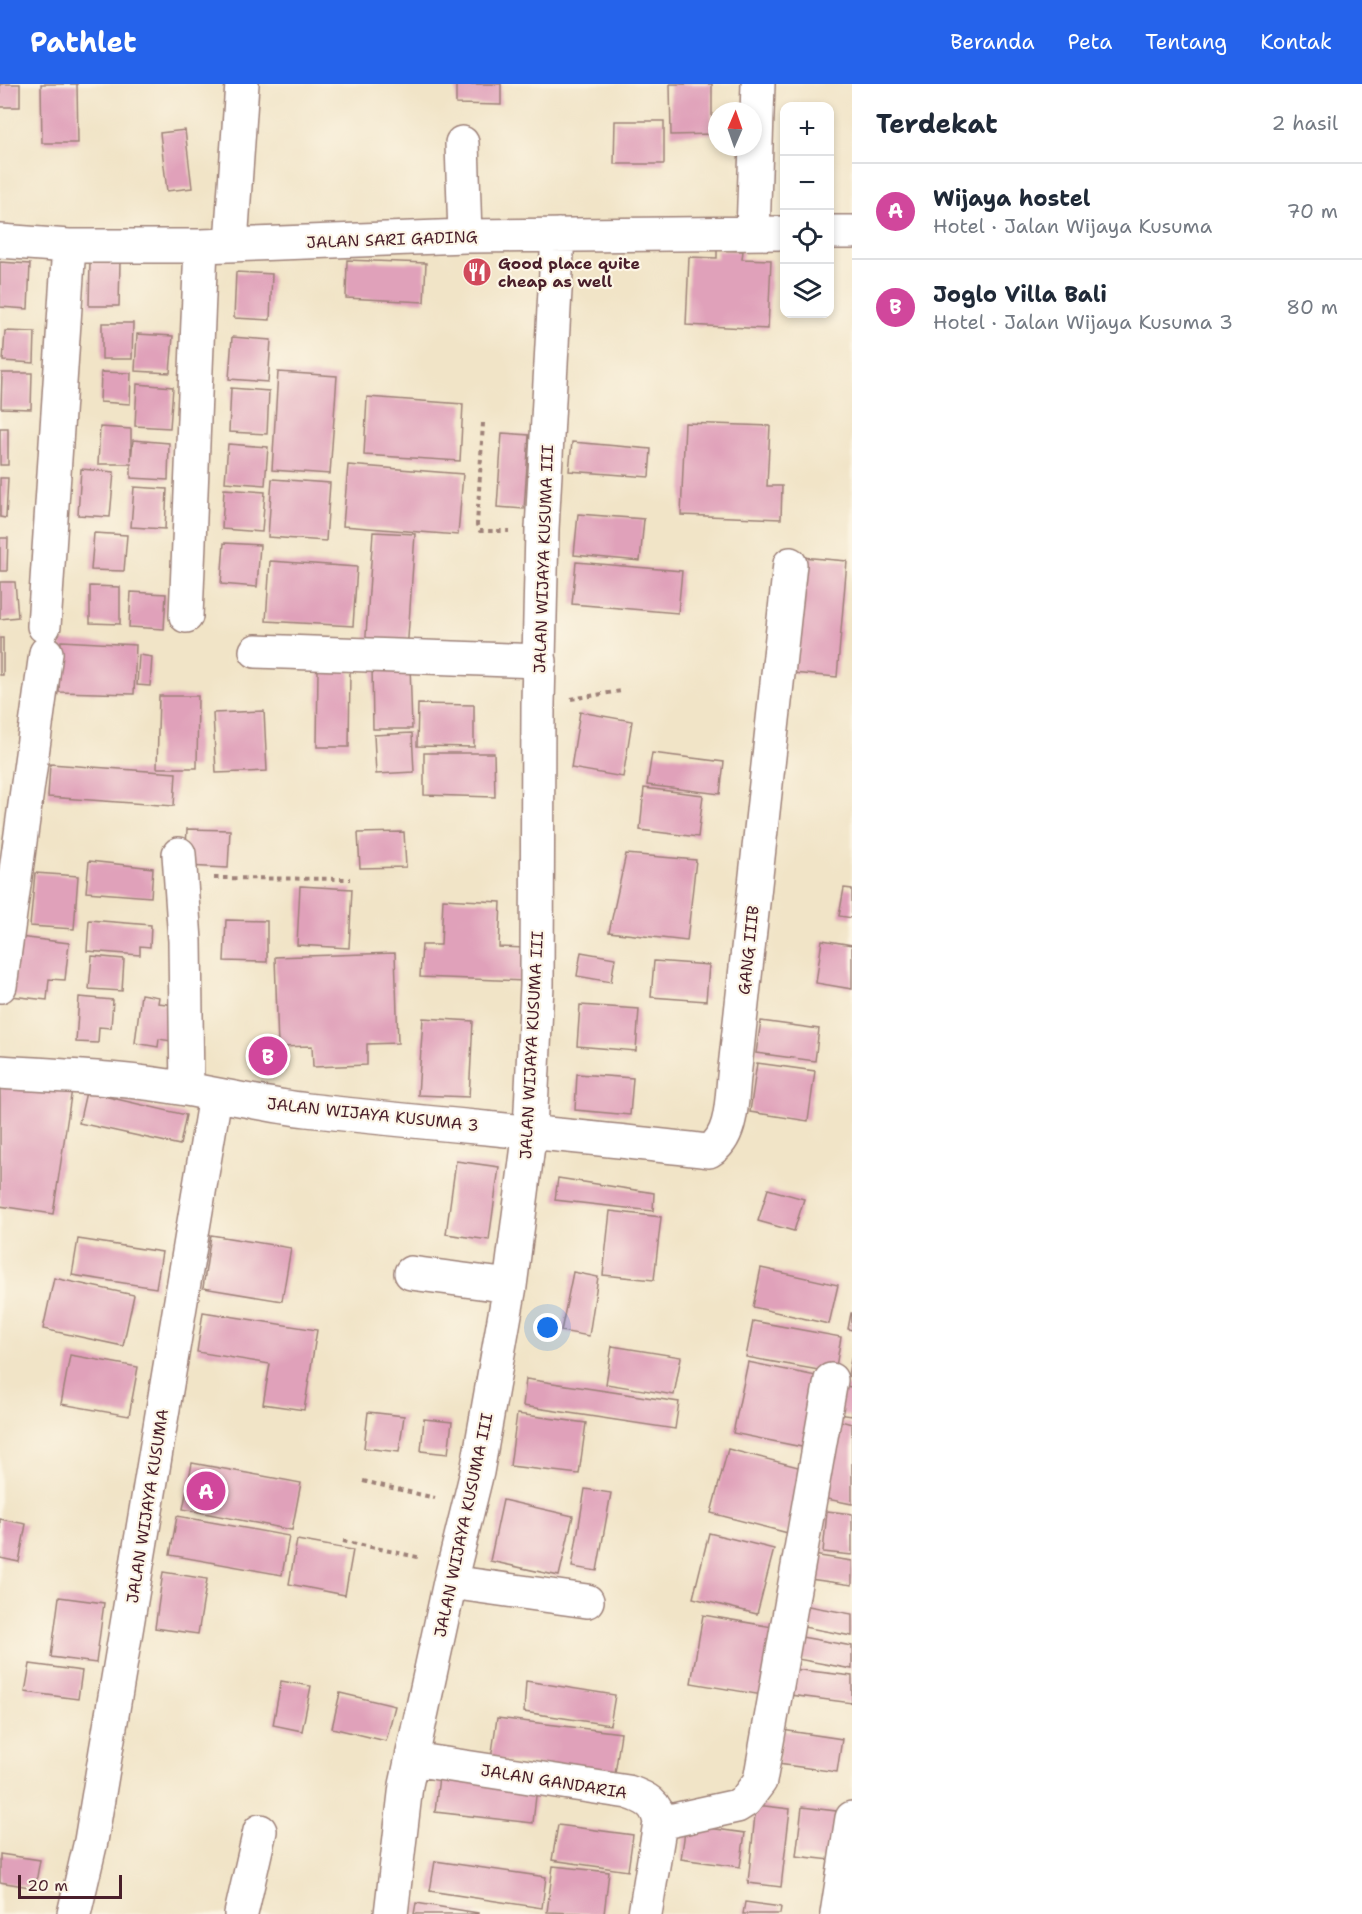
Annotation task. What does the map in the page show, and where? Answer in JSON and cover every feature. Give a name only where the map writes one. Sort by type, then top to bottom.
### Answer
[{"type":"street","points":[[186,616],[216,245],[242,84]]},
{"type":"street","points":[[758,84],[769,233]]},
{"type":"street","points":[[462,143],[465,236]]},
{"type":"street","points":[[834,232],[852,232]]},
{"type":"street","name":"JALAN SARI GADING","points":[[0,242],[69,246],[216,245],[380,241],[465,236],[769,233]]},
{"type":"street","name":"JALAN WIJAYA KUSUMA III","points":[[391,1914],[403,1804],[452,1573],[477,1472],[510,1286],[530,1130],[537,985],[538,704],[542,529],[558,235]]},
{"type":"street","points":[[0,986],[45,640],[69,246]]},
{"type":"street","name":"GANG IIIB","points":[[530,1130],[709,1151],[719,1145],[726,1134],[790,564]]},
{"type":"street","points":[[256,651],[540,662]]},
{"type":"street","name":"JALAN WIJAYA KUSUMA","points":[[74,1914],[91,1841],[201,1092],[184,941],[180,866]]},
{"type":"street","name":"JALAN WIJAYA KUSUMA 3","points":[[0,1072],[99,1078],[201,1092],[305,1110],[530,1130]]},
{"type":"street","points":[[411,1273],[510,1286]]},
{"type":"street","points":[[645,1914],[660,1823],[737,1806],[746,1801],[760,1781],[831,1380]]},
{"type":"street","points":[[452,1573],[587,1601]]},
{"type":"street","name":"JALAN GANDARIA","points":[[412,1759],[628,1792],[646,1798],[658,1810],[660,1823]]},
{"type":"street","points":[[837,1914],[847,1876],[852,1818]]},
{"type":"street","points":[[242,1914],[260,1831]]},
{"type":"path","points":[[483,423],[477,525],[480,531],[542,529]]},
{"type":"path","points":[[538,704],[621,691]]},
{"type":"path","points":[[180,866],[350,879]]},
{"type":"path","points":[[363,1481],[469,1506]]},
{"type":"path","points":[[343,1541],[452,1573]]},
{"type":"building","points":[[0,84],[20,84],[20,107],[0,107]]},
{"type":"building","points":[[41,84],[77,84],[78,143],[42,143]]},
{"type":"building","points":[[456,84],[501,84],[501,105],[456,104]]},
{"type":"building","points":[[670,84],[712,84],[712,102],[708,102],[708,134],[671,135]]},
{"type":"building","points":[[615,121],[664,121],[664,164],[614,164]]},
{"type":"building","points":[[185,130],[192,188],[167,191],[160,133]]},
{"type":"building","points":[[717,250],[743,251],[742,259],[771,260],[768,329],[686,325],[689,257],[717,258]]},
{"type":"building","points":[[347,260],[426,263],[424,302],[346,298]]},
{"type":"building","points":[[90,261],[120,262],[119,306],[89,306]]},
{"type":"building","points":[[0,262],[30,264],[28,309],[0,307]]},
{"type":"building","points":[[236,272],[272,274],[270,320],[234,318]]},
{"type":"building","points":[[102,323],[133,323],[132,359],[102,359]]},
{"type":"building","points":[[5,331],[35,332],[34,363],[3,361]]},
{"type":"building","points":[[137,334],[173,336],[170,373],[135,371]]},
{"type":"building","points":[[232,337],[271,340],[268,382],[229,379]]},
{"type":"building","points":[[101,372],[131,373],[130,404],[100,402]]},
{"type":"building","points":[[278,372],[337,376],[330,474],[272,470]]},
{"type":"building","points":[[2,373],[32,373],[31,409],[1,408]]},
{"type":"building","points":[[137,384],[173,387],[170,428],[135,426]]},
{"type":"building","points":[[231,388],[269,391],[267,434],[229,432]]},
{"type":"building","points":[[367,397],[463,404],[460,461],[364,455]]},
{"type":"building","points":[[685,423],[770,426],[767,486],[782,486],[781,519],[681,515]]},
{"type":"building","points":[[100,427],[131,429],[131,461],[133,440],[169,443],[168,480],[131,478],[131,464],[98,464]]},
{"type":"building","points":[[0,428],[8,428],[8,465],[0,465]]},
{"type":"building","points":[[502,433],[529,435],[524,509],[497,507]]},
{"type":"building","points":[[572,442],[651,449],[649,477],[569,471]]},
{"type":"building","points":[[228,444],[268,447],[265,485],[225,482]]},
{"type":"building","points":[[348,465],[463,474],[458,535],[343,526]]},
{"type":"building","points":[[81,469],[114,472],[110,517],[78,515]]},
{"type":"building","points":[[0,478],[8,478],[6,518],[0,517]]},
{"type":"building","points":[[272,479],[330,483],[326,541],[268,537]]},
{"type":"building","points":[[134,487],[167,489],[165,529],[131,527]]},
{"type":"building","points":[[224,489],[265,492],[262,532],[222,529]]},
{"type":"building","points":[[578,514],[644,519],[640,561],[574,555]]},
{"type":"building","points":[[373,532],[415,534],[407,653],[365,650]]},
{"type":"building","points":[[94,533],[127,535],[124,571],[91,570]]},
{"type":"building","points":[[0,538],[8,538],[7,571],[0,571]]},
{"type":"building","points":[[224,543],[260,545],[257,587],[221,584]]},
{"type":"building","points":[[801,557],[847,561],[837,677],[792,673]]},
{"type":"building","points":[[270,561],[357,567],[353,626],[266,621]]},
{"type":"building","points":[[576,562],[682,571],[678,613],[572,604]]},
{"type":"building","points":[[0,582],[15,582],[18,617],[0,619]]},
{"type":"building","points":[[90,586],[120,587],[120,624],[90,623]]},
{"type":"building","points":[[131,592],[166,594],[164,629],[129,627]]},
{"type":"building","points":[[0,638],[3,638],[3,675],[0,675]]},
{"type":"building","points":[[61,641],[136,645],[134,694],[59,692]]},
{"type":"building","points":[[139,655],[152,657],[150,686],[137,685]]},
{"type":"building","points":[[410,664],[412,729],[373,729],[372,665]]},
{"type":"building","points":[[318,670],[350,670],[349,747],[317,747]]},
{"type":"building","points":[[159,696],[198,696],[197,768],[157,768]]},
{"type":"building","points":[[418,704],[474,705],[474,747],[417,746]]},
{"type":"building","points":[[264,711],[267,771],[216,773],[213,713]]},
{"type":"building","points":[[580,712],[632,721],[623,777],[571,768]]},
{"type":"building","points":[[412,733],[414,772],[376,774],[374,735]]},
{"type":"building","points":[[424,753],[494,753],[495,797],[424,795]]},
{"type":"building","points":[[652,753],[724,762],[720,794],[647,785]]},
{"type":"building","points":[[50,764],[176,773],[174,806],[48,797]]},
{"type":"building","points":[[644,788],[703,795],[698,837],[640,830]]},
{"type":"building","points":[[187,829],[230,830],[228,868],[185,866]]},
{"type":"building","points":[[404,832],[406,867],[360,868],[358,833]]},
{"type":"building","points":[[626,854],[696,860],[687,941],[609,932]]},
{"type":"building","points":[[89,861],[153,868],[151,897],[86,892]]},
{"type":"building","points":[[35,873],[78,876],[74,929],[30,926]]},
{"type":"building","points":[[300,886],[352,889],[349,948],[297,945]]},
{"type":"building","points":[[844,888],[852,889],[852,918],[839,916]]},
{"type":"building","points":[[443,899],[501,902],[499,947],[525,948],[524,981],[420,977],[422,945],[441,945]]},
{"type":"building","points":[[89,920],[151,925],[150,947],[140,946],[140,955],[87,951]]},
{"type":"building","points":[[226,920],[267,921],[267,962],[224,961]]},
{"type":"building","points":[[19,937],[69,943],[65,980],[49,979],[47,1000],[11,996]]},
{"type":"building","points":[[822,940],[852,945],[852,989],[816,983]]},
{"type":"building","points":[[581,952],[615,958],[611,982],[577,976]]},
{"type":"building","points":[[395,953],[398,1043],[367,1044],[367,1065],[313,1067],[312,1046],[278,1047],[275,957]]},
{"type":"building","points":[[92,956],[124,959],[122,991],[89,989]]},
{"type":"building","points":[[654,961],[709,965],[706,1001],[651,997]]},
{"type":"building","points":[[141,994],[159,997],[158,1003],[176,1005],[171,1041],[159,1039],[158,1047],[135,1043]]},
{"type":"building","points":[[79,997],[113,1000],[111,1028],[99,1027],[98,1043],[76,1042]]},
{"type":"building","points":[[580,1005],[639,1009],[636,1051],[577,1046]]},
{"type":"building","points":[[423,1018],[473,1021],[469,1097],[418,1095]]},
{"type":"building","points":[[761,1021],[819,1029],[815,1061],[756,1053]]},
{"type":"building","points":[[757,1063],[815,1071],[808,1121],[750,1112]]},
{"type":"building","points":[[577,1074],[633,1078],[630,1115],[575,1110]]},
{"type":"building","points":[[0,1087],[72,1089],[53,1214],[0,1206]]},
{"type":"building","points":[[86,1092],[186,1115],[180,1145],[79,1123]]},
{"type":"building","points":[[456,1161],[499,1167],[489,1240],[446,1234]]},
{"type":"building","points":[[558,1178],[654,1193],[653,1211],[555,1200]]},
{"type":"building","points":[[768,1189],[804,1199],[794,1231],[758,1221]]},
{"type":"building","points":[[610,1211],[661,1217],[654,1280],[603,1275]]},
{"type":"building","points":[[211,1235],[291,1248],[282,1301],[203,1288]]},
{"type":"building","points":[[78,1239],[162,1252],[156,1288],[72,1275]]},
{"type":"building","points":[[761,1268],[838,1285],[829,1324],[753,1307]]},
{"type":"building","points":[[573,1272],[598,1277],[589,1336],[561,1331]]},
{"type":"building","points":[[54,1278],[134,1295],[123,1346],[43,1329]]},
{"type":"building","points":[[203,1312],[317,1330],[304,1410],[263,1404],[270,1364],[197,1352]]},
{"type":"building","points":[[852,1313],[852,1330],[848,1329]]},
{"type":"building","points":[[753,1321],[841,1337],[835,1373],[746,1357]]},
{"type":"building","points":[[612,1346],[681,1357],[674,1395],[606,1384]]},
{"type":"building","points":[[70,1355],[138,1367],[129,1416],[61,1404]]},
{"type":"building","points":[[852,1359],[852,1377],[848,1376]]},
{"type":"building","points":[[748,1362],[826,1378],[812,1449],[733,1433]]},
{"type":"building","points":[[526,1379],[679,1402],[675,1429],[523,1406]]},
{"type":"building","points":[[835,1385],[852,1387],[852,1416],[831,1413]]},
{"type":"building","points":[[368,1412],[404,1416],[399,1452],[364,1448]]},
{"type":"building","points":[[517,1414],[586,1423],[579,1474],[510,1466]]},
{"type":"building","points":[[424,1419],[452,1422],[448,1454],[421,1451]]},
{"type":"building","points":[[837,1420],[852,1424],[852,1504],[822,1498]]},
{"type":"building","points":[[728,1449],[806,1469],[788,1533],[711,1513]]},
{"type":"building","points":[[192,1463],[301,1483],[292,1530],[183,1509]]},
{"type":"building","points":[[585,1489],[611,1493],[597,1571],[572,1567]]},
{"type":"building","points":[[503,1500],[573,1516],[559,1576],[490,1561]]},
{"type":"building","points":[[827,1511],[852,1514],[852,1555],[823,1552]]},
{"type":"building","points":[[177,1516],[289,1536],[282,1575],[170,1555]]},
{"type":"building","points":[[0,1519],[26,1524],[19,1562],[0,1558]]},
{"type":"building","points":[[709,1533],[774,1549],[757,1614],[693,1598]]},
{"type":"building","points":[[297,1540],[353,1550],[345,1595],[289,1584]]},
{"type":"building","points":[[813,1555],[852,1561],[852,1585],[810,1579]]},
{"type":"building","points":[[163,1572],[207,1579],[198,1634],[155,1628]]},
{"type":"building","points":[[59,1597],[104,1603],[96,1663],[51,1657]]},
{"type":"building","points":[[803,1605],[852,1614],[852,1636],[798,1626]]},
{"type":"building","points":[[703,1615],[779,1628],[768,1696],[691,1683]]},
{"type":"building","points":[[796,1636],[852,1646],[852,1669],[792,1658]]},
{"type":"building","points":[[30,1664],[82,1671],[78,1699],[25,1692]]},
{"type":"building","points":[[793,1669],[852,1676],[852,1703],[790,1695]]},
{"type":"building","points":[[281,1681],[311,1686],[302,1731],[273,1725]]},
{"type":"building","points":[[526,1681],[615,1695],[610,1725],[524,1712]]},
{"type":"building","points":[[340,1693],[395,1706],[386,1741],[332,1728]]},
{"type":"building","points":[[497,1718],[621,1733],[615,1774],[491,1759]]},
{"type":"building","points":[[782,1730],[842,1739],[837,1772],[778,1764]]},
{"type":"building","points":[[439,1776],[537,1787],[533,1823],[435,1812]]},
{"type":"building","points":[[756,1805],[790,1809],[781,1887],[748,1883]]},
{"type":"building","points":[[802,1807],[836,1811],[831,1860],[796,1856]]},
{"type":"building","points":[[558,1825],[633,1835],[628,1871],[552,1860]]},
{"type":"building","points":[[686,1825],[745,1833],[740,1867],[681,1859]]},
{"type":"building","points":[[0,1854],[40,1860],[35,1888],[0,1882]]},
{"type":"building","points":[[435,1861],[546,1877],[542,1908],[430,1891]]},
{"type":"building","points":[[553,1866],[609,1872],[604,1914],[547,1912]]},
{"type":"building","points":[[745,1902],[781,1907],[780,1914],[743,1914]]},
{"type":"building","points":[[416,1903],[478,1913],[478,1914],[414,1914]]},
{"type":"place","name":"Good place quite cheap as well","points":[[477,272]]},
{"type":"place","name":"Joglo Villa Bali","points":[[268,1056]]},
{"type":"place","name":"Wijaya hostel","points":[[206,1491]]}]
